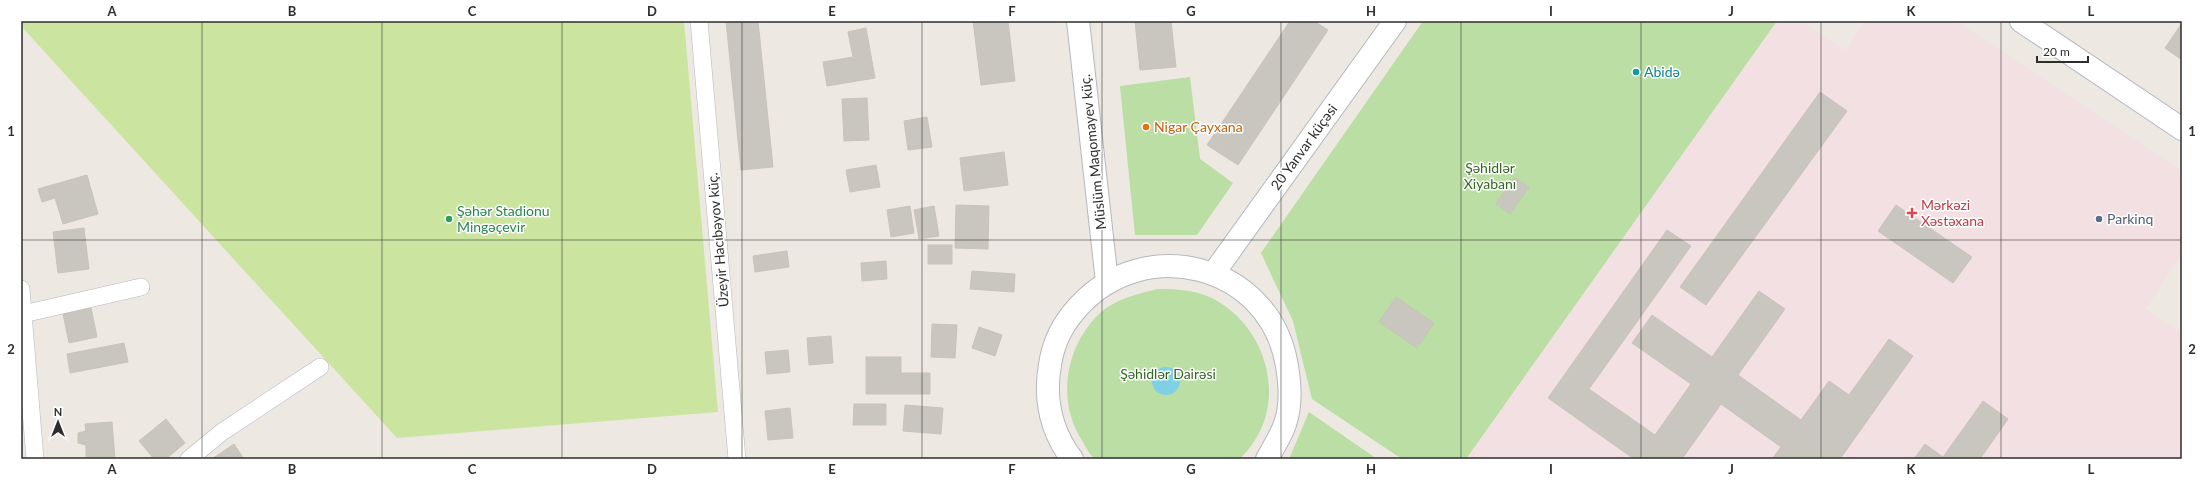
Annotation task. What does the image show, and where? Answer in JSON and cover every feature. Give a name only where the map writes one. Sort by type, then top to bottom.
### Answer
[{"type":"main road","name":"Müslüm Maqomayev küç.","points":[[1078,21],[1107,282]]},
{"type":"main road","name":"20 Yanvar küçəsi","points":[[1213,274],[1395,21]]},
{"type":"main road","points":[[2021,21],[2182,129]]},
{"type":"main road","points":[[1072,459],[1064,449],[1054,427],[1048,404],[1047,380],[1051,357],[1059,334],[1072,314],[1088,296],[1107,282],[1127,273],[1148,267],[1170,265],[1192,268],[1213,274],[1233,283],[1263,310],[1283,345],[1291,384],[1285,424],[1267,459]]},
{"type":"street","name":"Üzeyir Hacıbəyov küç.","points":[[699,21],[737,459]]},
{"type":"street","points":[[23,314],[141,287]]},
{"type":"street","points":[[21,289],[35,459]]},
{"type":"street","points":[[189,459],[222,432],[320,367]]},
{"type":"shaded area","name":"Mərkəzi Xəstəxana","points":[[1777,21],[1800,21],[1846,51],[1865,21],[1956,21],[2182,171],[2182,254],[2146,309],[2182,333],[2182,459],[1466,459]]},
{"type":"green space","name":"Şəhər Stadionu Mingəçevir","points":[[21,21],[684,21],[718,412],[397,438],[21,26]]},
{"type":"green space","name":"Şəhidlər Xiyabanı","points":[[1423,21],[1777,21],[1466,459],[1402,459],[1312,399],[1293,321],[1261,253]]},
{"type":"green space","points":[[1190,77],[1200,159],[1233,183],[1197,235],[1135,235],[1120,86]]},
{"type":"green space","name":"Şəhidlər Dairəsi","points":[[1157,289],[1181,290],[1212,298],[1235,314],[1248,328],[1258,345],[1265,364],[1269,383],[1268,402],[1264,422],[1250,448],[1240,459],[1095,459],[1091,456],[1075,426],[1069,410],[1067,393],[1068,375],[1078,342],[1087,327],[1099,314],[1112,304],[1126,298]]},
{"type":"green space","points":[[1309,412],[1377,459],[1289,459]]},
{"type":"water","points":[[1166,367],[1176,371],[1180,381],[1176,391],[1166,395],[1156,391],[1152,381],[1156,371]]},
{"type":"building","points":[[726,21],[758,21],[773,167],[741,170]]},
{"type":"building","points":[[973,21],[1008,21],[1015,81],[981,85]]},
{"type":"building","points":[[1135,21],[1171,21],[1176,67],[1140,70]]},
{"type":"building","points":[[1290,21],[1314,21],[1328,30],[1238,165],[1207,145]]},
{"type":"building","points":[[2182,23],[2182,60],[2165,48]]},
{"type":"building","points":[[866,28],[875,78],[827,86],[823,62],[853,57],[848,32]]},
{"type":"building","points":[[1820,92],[1847,111],[1706,305],[1680,287]]},
{"type":"building","points":[[867,98],[869,140],[844,141],[842,99]]},
{"type":"building","points":[[927,117],[932,147],[908,150],[904,121]]},
{"type":"building","points":[[1004,152],[1008,185],[964,191],[960,158]]},
{"type":"building","points":[[876,165],[880,187],[850,192],[846,170]]},
{"type":"building","points":[[87,175],[98,214],[63,224],[55,198],[42,202],[38,189]]},
{"type":"building","points":[[1514,177],[1529,187],[1510,214],[1496,204]]},
{"type":"building","points":[[956,205],[989,206],[988,249],[955,248]]},
{"type":"building","points":[[1896,205],[1972,257],[1953,283],[1878,231]]},
{"type":"building","points":[[910,206],[914,233],[891,237],[887,210]]},
{"type":"building","points":[[934,206],[939,236],[919,239],[914,210]]},
{"type":"building","points":[[84,228],[89,269],[58,273],[53,232]]},
{"type":"building","points":[[1667,230],[1691,246],[1589,389],[1655,435],[1691,384],[1632,343],[1652,315],[1712,357],[1759,291],[1785,309],[1738,375],[1801,420],[1829,381],[1849,395],[1889,339],[1913,356],[1840,459],[1772,459],[1781,447],[1721,404],[1682,459],[1634,459],[1548,398]]},
{"type":"building","points":[[928,245],[952,245],[952,264],[928,264]]},
{"type":"building","points":[[787,251],[789,267],[755,272],[753,256]]},
{"type":"building","points":[[886,261],[887,279],[862,281],[861,263]]},
{"type":"building","points":[[972,271],[1015,274],[1014,292],[970,289]]},
{"type":"building","points":[[1396,297],[1434,323],[1417,348],[1379,322]]},
{"type":"building","points":[[91,308],[97,337],[69,343],[63,314]]},
{"type":"building","points":[[932,324],[957,325],[955,358],[931,357]]},
{"type":"building","points":[[979,327],[1002,335],[995,356],[972,348]]},
{"type":"building","points":[[831,336],[833,363],[809,365],[807,338]]},
{"type":"building","points":[[124,343],[128,362],[70,373],[67,354]]},
{"type":"building","points":[[788,350],[790,372],[767,374],[765,352]]},
{"type":"building","points":[[866,357],[901,357],[901,373],[930,373],[930,394],[866,394]]},
{"type":"building","points":[[1983,401],[2008,419],[1980,459],[1914,459],[1925,444],[1943,457]]},
{"type":"building","points":[[854,404],[886,404],[886,425],[853,425]]},
{"type":"building","points":[[905,405],[943,408],[941,434],[903,431]]},
{"type":"building","points":[[790,408],[793,438],[768,440],[765,411]]},
{"type":"building","points":[[166,419],[185,443],[166,459],[154,459],[139,441]]},
{"type":"building","points":[[112,422],[115,459],[86,459],[86,445],[78,443],[78,433],[86,431],[85,424]]},
{"type":"building","points":[[234,444],[244,459],[212,459]]},
{"type":"place","name":"Abidə","points":[[1636,72]]},
{"type":"place","name":"Nigar Çayxana","points":[[1146,127]]},
{"type":"place","name":"Mərkəzi Xəstəxana","points":[[1912,213]]},
{"type":"place","name":"Şəhər Stadionu Mingəçevir","points":[[449,219]]},
{"type":"place","name":"Parkinq","points":[[2099,219]]}]
